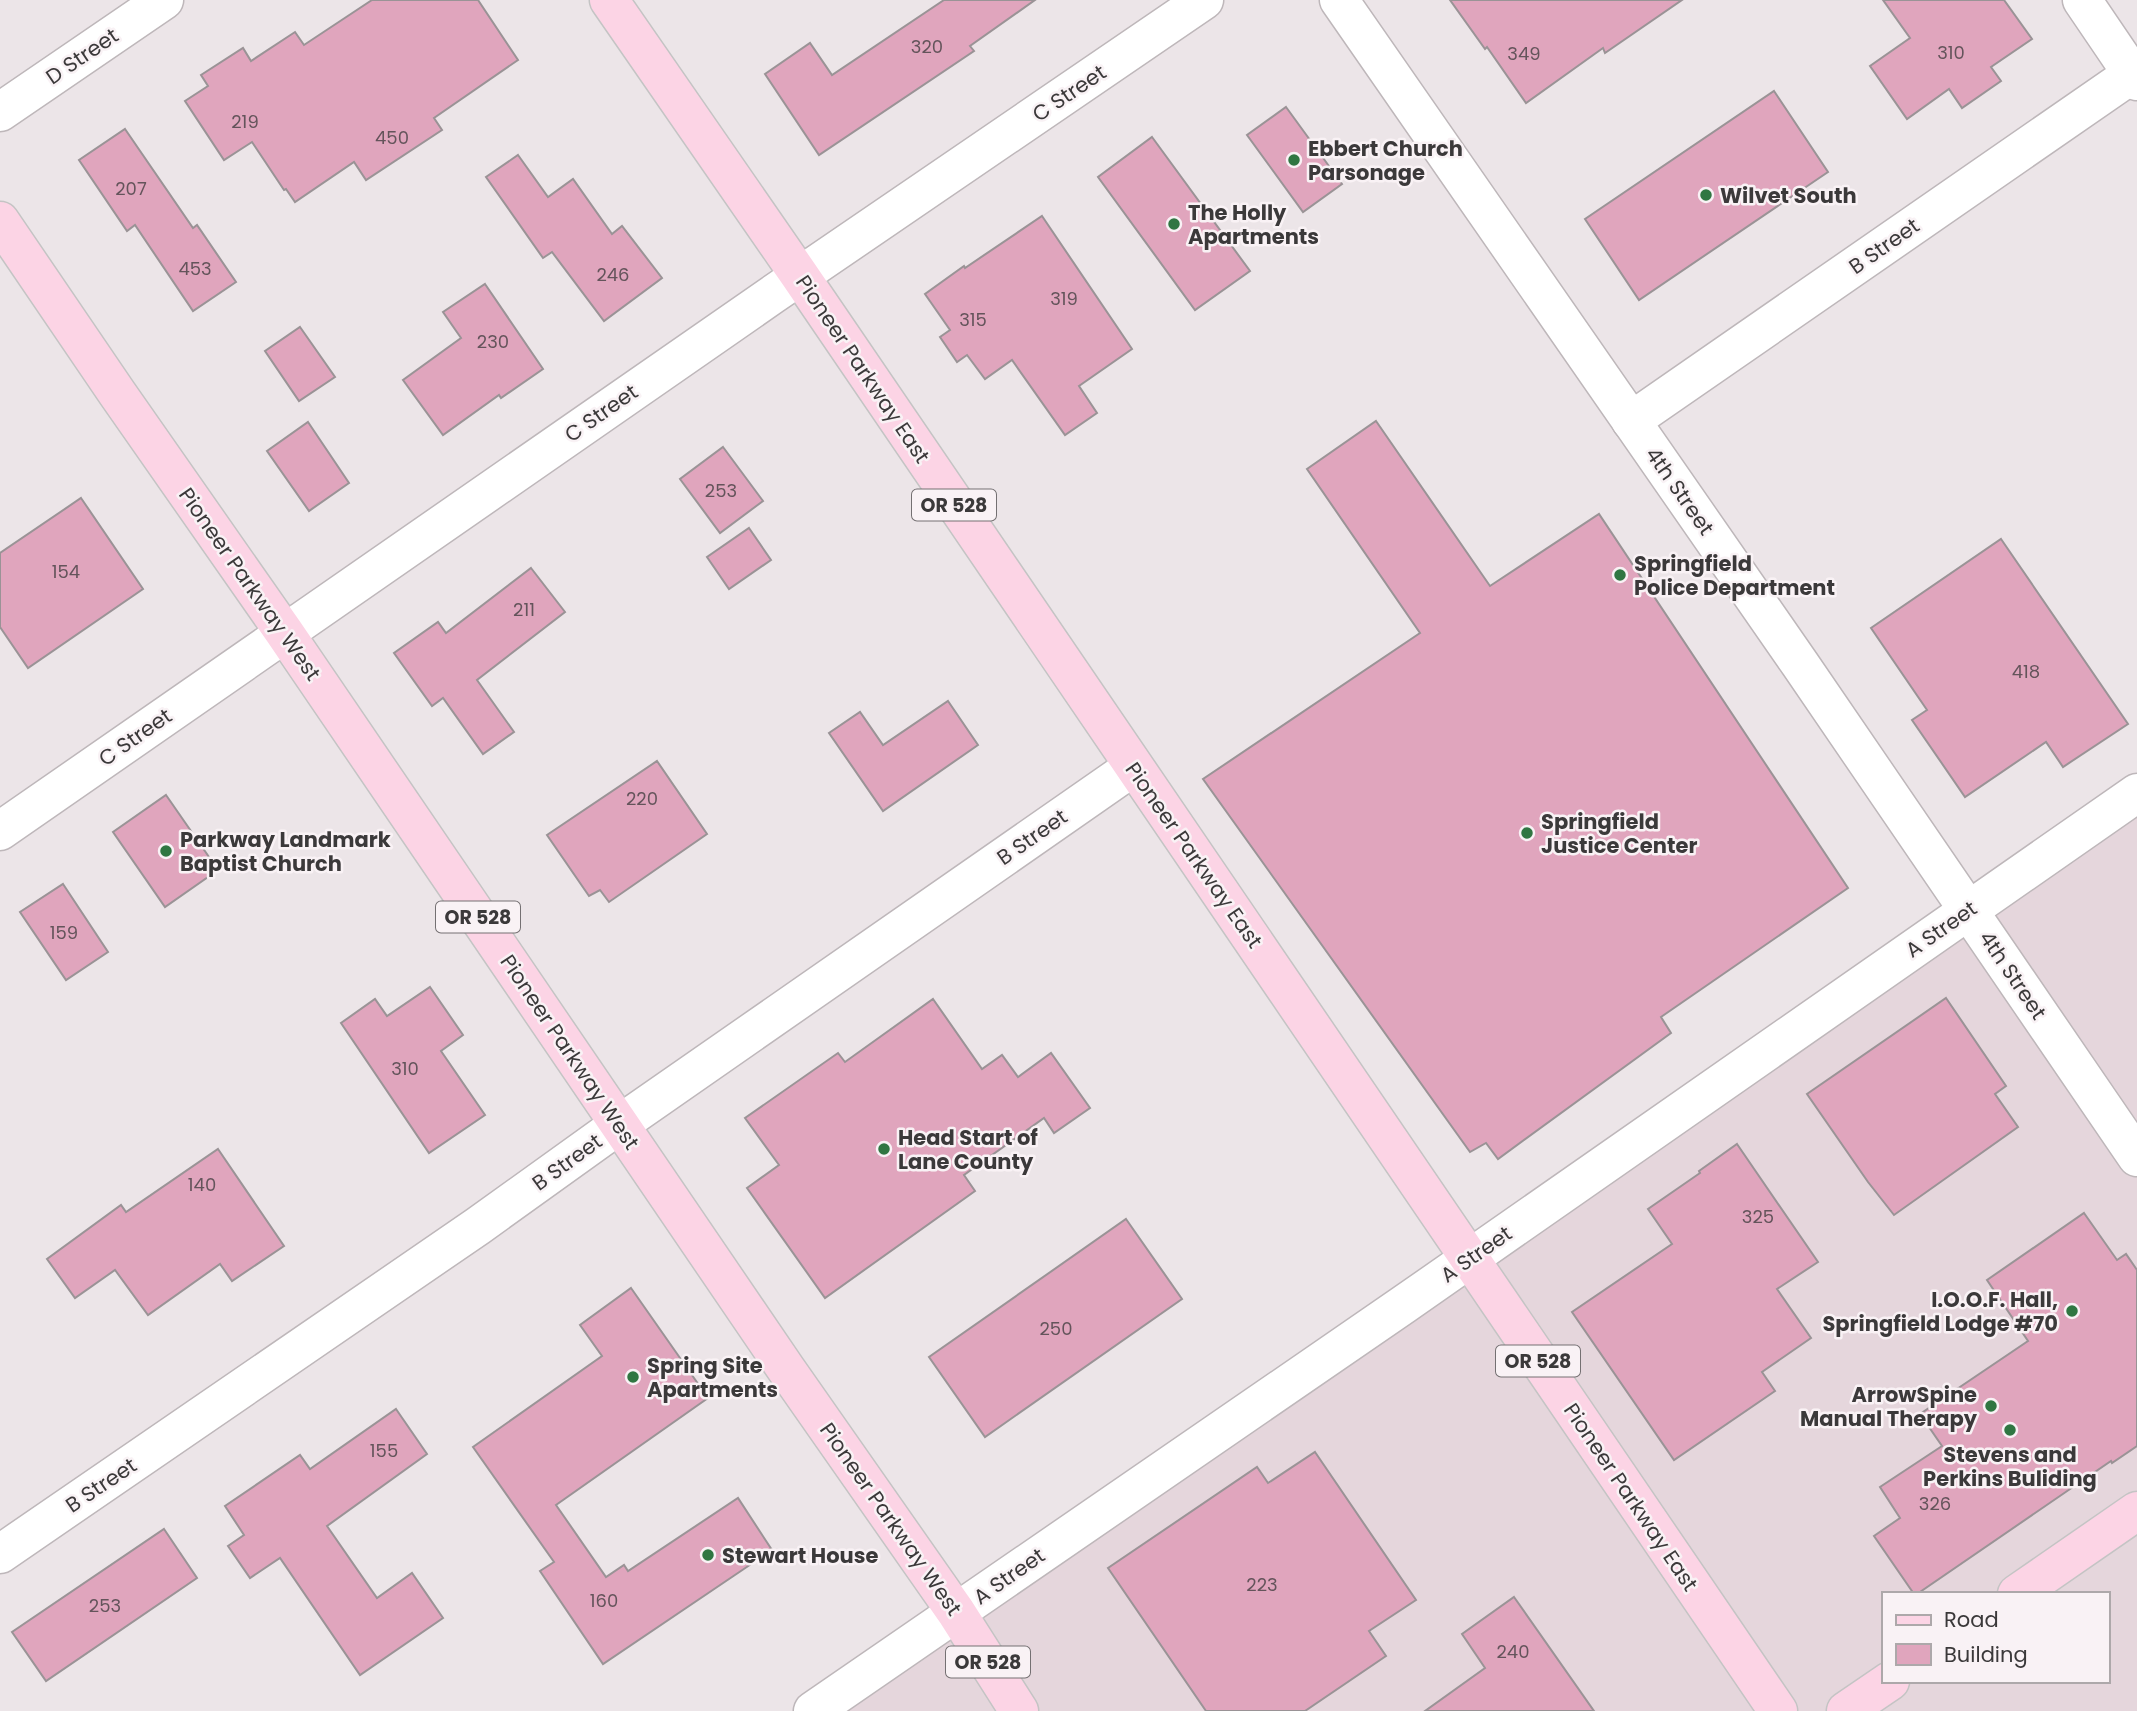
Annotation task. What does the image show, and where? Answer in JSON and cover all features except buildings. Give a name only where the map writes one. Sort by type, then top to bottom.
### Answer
[{"type":"main road","name":"Pioneer Parkway East","points":[[609,0],[1778,1711]]},
{"type":"main road","name":"Pioneer Parkway West","points":[[0,221],[284,632],[786,1369],[957,1612],[1019,1711]]},
{"type":"main road","points":[[2020,1592],[2137,1511]]},
{"type":"main road","points":[[1846,1711],[1887,1683]]},
{"type":"street","name":"D Street","points":[[0,112],[164,0]]},
{"type":"street","name":"C Street","points":[[0,831],[800,276],[1205,0]]},
{"type":"street","name":"4th Street","points":[[1339,0],[2137,1157]]},
{"type":"street","points":[[2082,0],[2135,75]]},
{"type":"street","name":"B Street","points":[[1631,421],[2135,75]]},
{"type":"street","name":"B Street","points":[[0,1554],[478,1226],[1133,767]]},
{"type":"street","name":"A Street","points":[[813,1711],[2137,793]]},
{"type":"shaded area","points":[[2137,792],[2137,1711],[812,1711]]},
{"type":"place","name":"Ebbert Church Parsonage","points":[[1294,160]]},
{"type":"place","name":"Wilvet South","points":[[1706,195]]},
{"type":"place","name":"The Holly Apartments","points":[[1174,224]]},
{"type":"place","name":"Springfield Police Department","points":[[1620,575]]},
{"type":"place","name":"Springfield Justice Center","points":[[1527,833]]},
{"type":"place","name":"Parkway Landmark Baptist Church","points":[[166,851]]},
{"type":"place","name":"Head Start of Lane County","points":[[884,1149]]},
{"type":"place","name":"I.O.O.F. Hall, Springfield Lodge #70","points":[[2072,1311]]},
{"type":"place","name":"Spring Site Apartments","points":[[633,1377]]},
{"type":"place","name":"ArrowSpine Manual Therapy","points":[[1991,1406]]},
{"type":"place","name":"Stevens and Perkins Buliding","points":[[2010,1430]]},
{"type":"place","name":"Stewart House","points":[[708,1555]]}]
